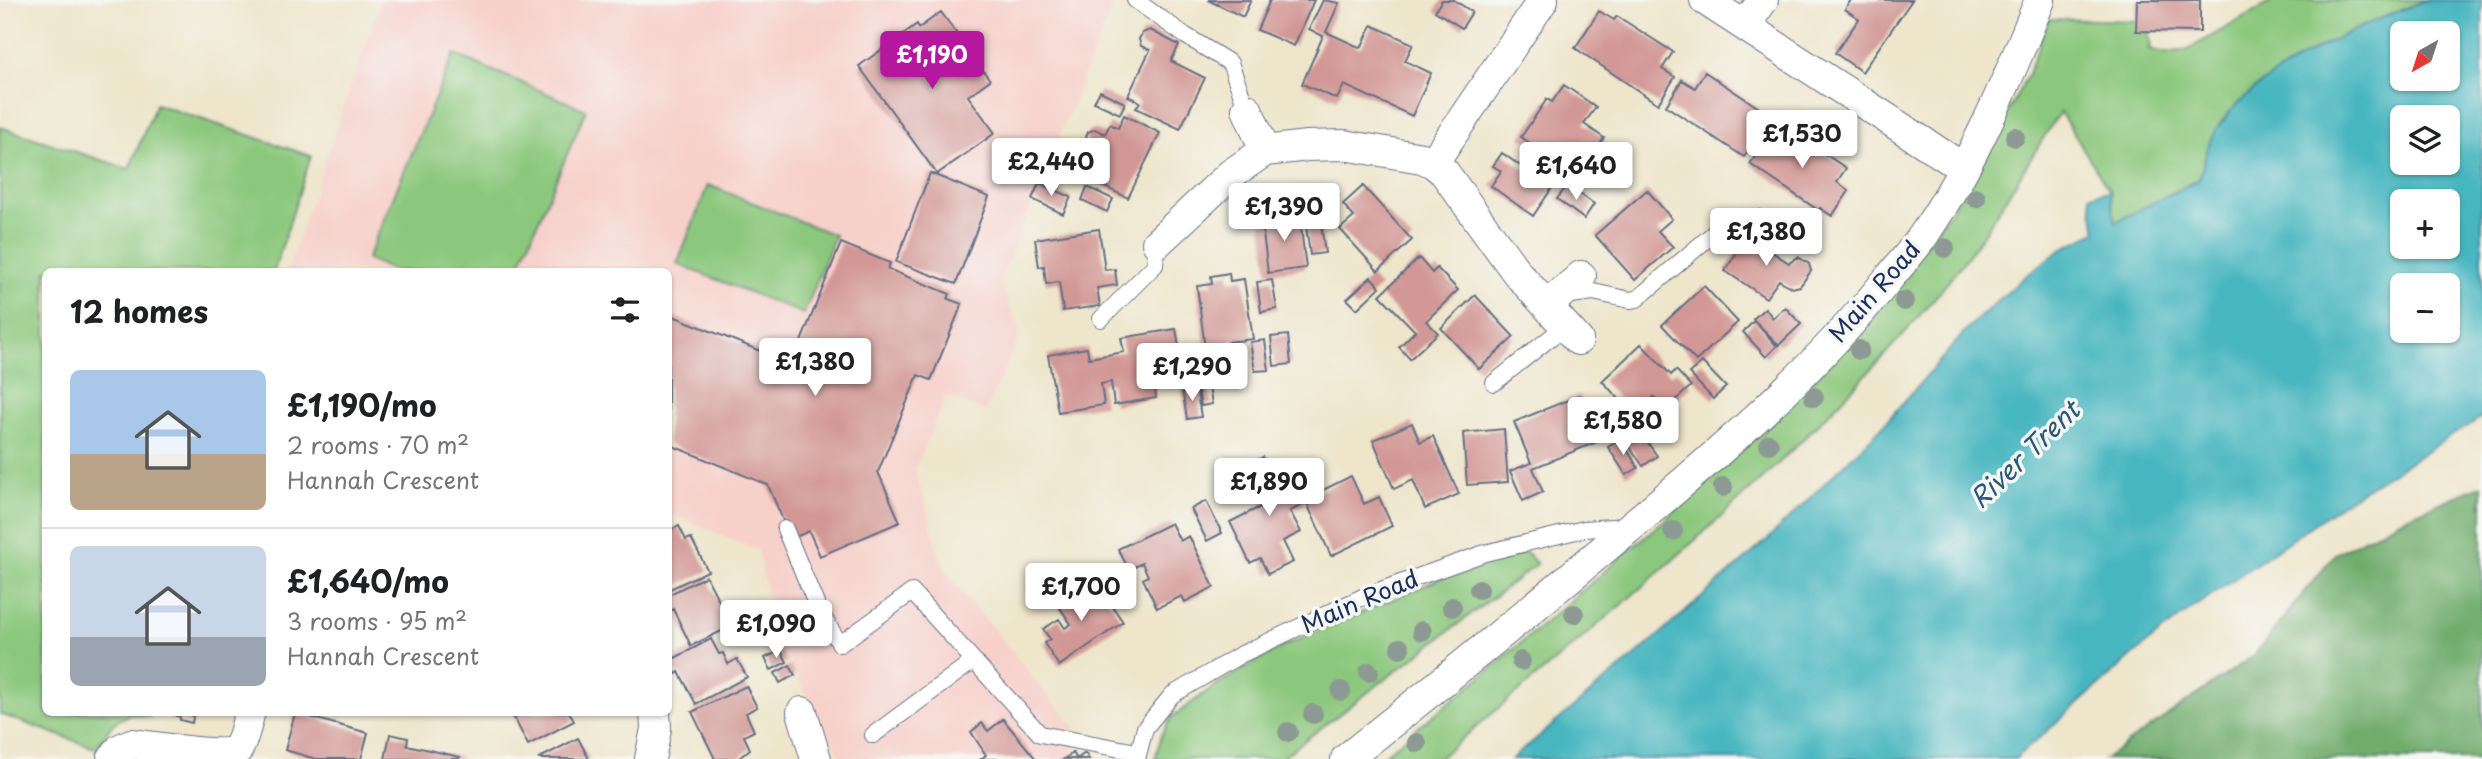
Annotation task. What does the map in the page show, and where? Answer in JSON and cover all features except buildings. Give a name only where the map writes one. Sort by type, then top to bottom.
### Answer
[{"type":"street","points":[[1433,163],[1543,0]]},
{"type":"street","points":[[1705,0],[1963,168]]},
{"type":"street","points":[[1745,26],[1763,0]]},
{"type":"street","name":"Main Road","points":[[1346,759],[1472,659],[1684,483],[1761,413],[1863,310],[1925,234],[1963,168],[2003,90],[2040,0]]},
{"type":"street","points":[[1247,109],[1265,151]]},
{"type":"street","points":[[1157,243],[1231,174],[1265,151],[1344,145],[1422,158],[1433,163],[1449,179],[1517,273],[1562,317],[1581,276]]},
{"type":"street","points":[[802,712],[808,757]]},
{"type":"street","points":[[112,759],[120,749],[131,744],[206,757],[228,758],[237,751],[249,716]]},
{"type":"street","points":[[650,759],[656,729],[655,716]]},
{"type":"lane","points":[[1135,0],[1230,63],[1247,109]]},
{"type":"lane","points":[[1494,383],[1562,317],[1593,292],[1637,299],[1714,233]]},
{"type":"lane","points":[[1101,319],[1155,265],[1157,243]]},
{"type":"lane","name":"Main Road","points":[[1137,756],[1145,728],[1172,695],[1240,655],[1367,596],[1485,553],[1584,529],[1632,526]]},
{"type":"lane","points":[[785,529],[818,611],[840,644],[912,592],[1040,734],[1137,756]]},
{"type":"lane","points":[[873,735],[973,661]]},
{"type":"shaded area","points":[[381,0],[1115,0],[1000,281],[1020,333],[986,411],[946,396],[915,469],[944,570],[1076,729],[1073,753],[1064,759],[842,759],[778,643],[758,550],[672,514],[672,268],[288,268]]},
{"type":"green space","points":[[2275,0],[2427,0],[2340,37],[2281,70],[2254,90],[2214,133],[2199,179],[2114,223],[2110,191],[2060,112],[1990,224],[1943,288],[1886,353],[1765,476],[1636,592],[1438,759],[1379,759],[1493,667],[1683,504],[1762,433],[1870,322],[1974,178],[2028,74],[2049,19],[2143,21],[2147,25],[2151,47],[2149,49],[2166,53],[2187,50]]},
{"type":"green space","points":[[454,54],[586,110],[518,268],[388,268],[367,259]]},
{"type":"green space","points":[[156,104],[311,156],[275,268],[42,268],[42,716],[126,716],[113,724],[95,748],[0,714],[0,127],[129,169]]},
{"type":"green space","points":[[708,185],[835,235],[804,314],[677,264]]},
{"type":"green space","points":[[2482,485],[2482,759],[2105,759],[2254,655],[2335,554],[2402,519]]},
{"type":"green space","points":[[1526,552],[1537,564],[1280,759],[1155,759],[1162,734],[1171,718],[1216,685],[1282,647],[1465,568]]},
{"type":"water","name":"River Trent","points":[[2427,0],[2482,0],[2482,417],[2348,500],[2194,607],[2145,645],[2015,759],[1512,759],[1766,541],[1880,429],[1971,325],[2030,272],[2065,247],[2096,232],[2090,195],[2110,191],[2115,222],[2199,180],[2214,133],[2254,90],[2310,53],[2371,23]]}]
